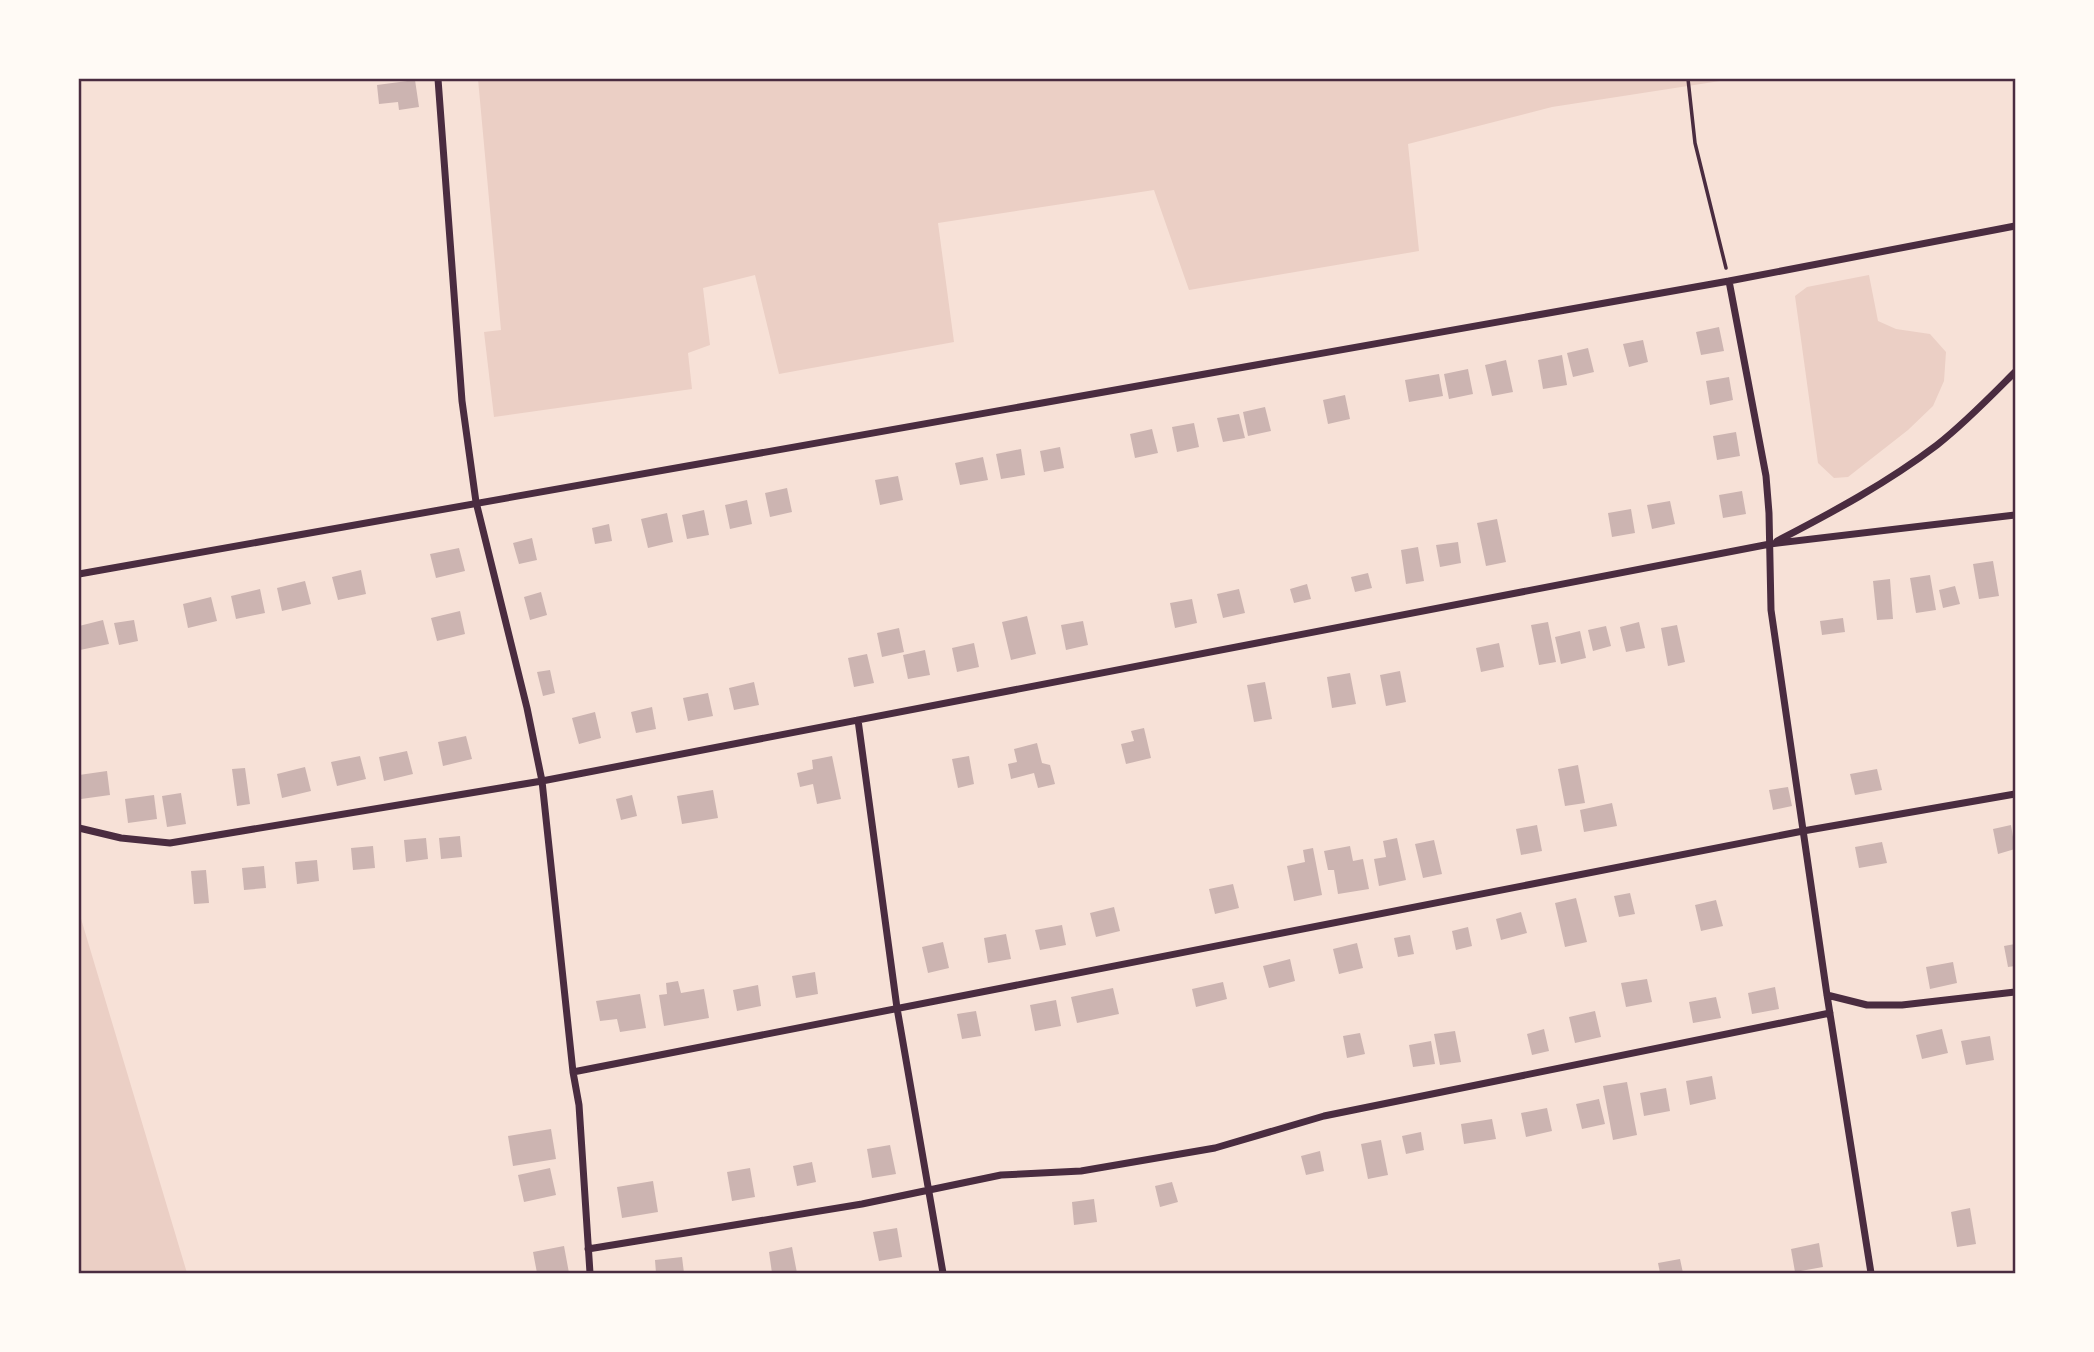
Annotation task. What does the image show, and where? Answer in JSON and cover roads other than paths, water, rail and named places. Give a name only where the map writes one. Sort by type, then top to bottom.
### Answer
[{"type":"street","points":[[438,79],[462,401],[476,502],[527,708],[542,781],[573,1072],[579,1105],[590,1273]]},
{"type":"street","points":[[79,574],[1729,281],[2015,226]]},
{"type":"street","points":[[1729,281],[1766,476],[1771,610],[1871,1273]]},
{"type":"street","points":[[1770,544],[1848,505],[1891,479],[1939,444],[2015,372]]},
{"type":"street","points":[[79,828],[121,838],[170,843],[364,812],[542,781],[1770,544],[2015,515]]},
{"type":"street","points":[[858,720],[897,1008],[943,1273]]},
{"type":"street","points":[[573,1072],[1803,831],[2015,794]]},
{"type":"street","points":[[1827,995],[1867,1005],[1902,1005],[2015,992]]},
{"type":"street","points":[[588,1249],[862,1204],[1001,1175],[1081,1171],[1215,1148],[1324,1116],[1830,1013]]}]
